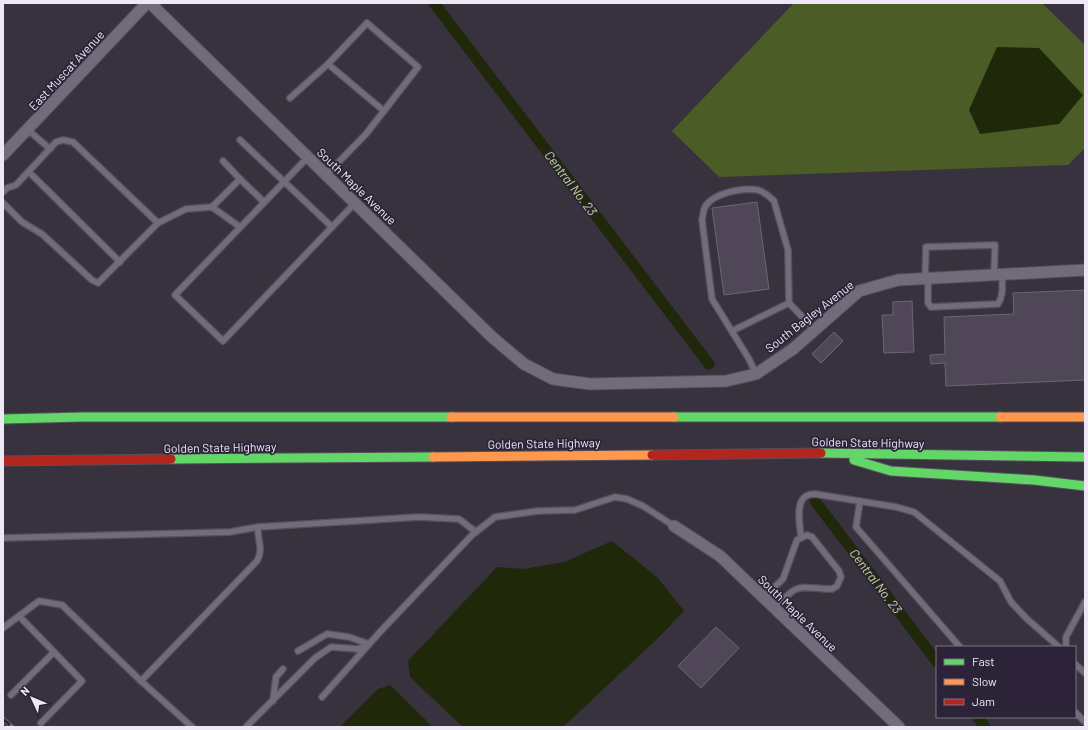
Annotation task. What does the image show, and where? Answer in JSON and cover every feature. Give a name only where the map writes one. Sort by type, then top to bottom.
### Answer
[{"type":"highway","points":[[966,417],[1061,407]]},
{"type":"highway","name":"Golden State Highway","points":[[3,419],[82,417],[1085,417]]},
{"type":"highway","points":[[829,453],[891,471],[1034,480],[1085,486]]},
{"type":"highway","name":"Golden State Highway","points":[[3,461],[829,453],[1085,457]]},
{"type":"street","name":"East Muscat Avenue","points":[[3,155],[147,3]]},
{"type":"street","name":"South Maple Avenue","points":[[150,3],[492,337],[524,364],[553,379]]},
{"type":"street","name":"South Bagley Avenue","points":[[553,379],[590,384],[726,381],[756,374],[793,349],[859,291],[898,280],[1085,270]]},
{"type":"street","name":"South Maple Avenue","points":[[674,526],[720,556],[899,727]]},
{"type":"lane","points":[[290,98],[328,64],[367,23],[418,67],[366,134],[326,175]]},
{"type":"lane","points":[[328,64],[384,111]]},
{"type":"lane","points":[[27,129],[50,149]]},
{"type":"lane","points":[[3,192],[7,188],[16,185],[56,142],[63,140],[73,142],[158,223]]},
{"type":"lane","points":[[240,140],[332,227]]},
{"type":"lane","points":[[308,157],[175,295],[223,341],[356,203]]},
{"type":"lane","points":[[223,161],[264,202]]},
{"type":"lane","points":[[29,172],[120,262]]},
{"type":"lane","points":[[212,207],[240,179]]},
{"type":"lane","points":[[756,374],[712,299],[702,220],[705,207],[713,198],[729,193],[758,190],[774,200],[788,250],[790,303],[814,329]]},
{"type":"lane","points":[[3,203],[22,222],[42,234],[94,282],[98,283],[158,223],[186,209],[212,207],[240,227]]},
{"type":"lane","points":[[995,246],[998,274],[1002,292],[1001,299],[998,304],[932,307],[928,302],[926,278],[926,247],[995,246]]},
{"type":"lane","points":[[732,332],[790,303]]},
{"type":"lane","points":[[801,536],[798,514],[802,499],[805,496],[815,494],[902,508],[914,512],[1000,581],[1011,602],[1026,618],[1058,646]]},
{"type":"lane","points":[[322,697],[369,644],[476,532],[495,517],[538,512],[575,510],[615,497],[627,499],[643,506],[674,526]]},
{"type":"lane","points":[[860,501],[856,526],[959,646]]},
{"type":"lane","points":[[3,538],[230,532],[258,527],[419,517],[459,519],[476,532]]},
{"type":"lane","points":[[141,681],[257,561],[261,550],[258,527]]},
{"type":"lane","points":[[763,598],[784,579],[796,540],[801,536],[812,537],[839,571],[841,577],[837,586],[832,590],[813,587],[800,587],[792,589],[774,608]]},
{"type":"lane","points":[[3,628],[39,601],[62,605],[141,681],[192,727]]},
{"type":"lane","points":[[1066,646],[1066,637],[1085,602]]},
{"type":"lane","points":[[19,616],[82,681],[41,723]]},
{"type":"lane","points":[[298,651],[327,634],[349,637],[369,644]]},
{"type":"lane","points":[[246,727],[315,658],[331,647],[358,648],[369,644]]},
{"type":"lane","points":[[11,694],[54,652]]},
{"type":"lane","points":[[1076,665],[1085,673]]},
{"type":"lane","points":[[272,702],[276,677],[283,669]]},
{"type":"lane","points":[[1076,713],[1085,722]]},
{"type":"shaded area","points":[[794,3],[1042,3],[1085,45],[1085,148],[1068,165],[719,177],[672,131]]},
{"type":"shaded area","points":[[997,47],[1039,48],[1083,95],[1059,124],[980,134],[969,110]]},
{"type":"shaded area","points":[[612,541],[658,578],[684,611],[658,638],[563,727],[463,727],[410,677],[408,661],[497,567],[524,569],[564,562]]},
{"type":"shaded area","points":[[390,685],[433,727],[340,727],[378,689]]},
{"type":"building","points":[[757,202],[769,289],[724,295],[712,208]]},
{"type":"building","points":[[1085,290],[1085,380],[946,386],[945,363],[931,364],[930,355],[945,354],[944,317],[1014,314],[1013,293]]},
{"type":"building","points":[[912,301],[914,352],[884,353],[882,315],[893,315],[893,302]]},
{"type":"building","points":[[834,332],[843,341],[821,363],[812,354]]},
{"type":"building","points":[[716,627],[739,648],[701,688],[678,666]]},
{"type":"waterway","name":"Central No. 23","points":[[434,3],[709,364]]},
{"type":"waterway","name":"Central No. 23","points":[[815,501],[936,661]]},
{"type":"waterway","name":"Central No. 23","points":[[979,718],[985,727]]},
{"type":"railway","points":[[3,719],[12,727]]},
{"type":"traffic: fast","points":[[3,419],[82,417],[451,417]]},
{"type":"traffic: fast","points":[[674,417],[1000,417]]},
{"type":"traffic: fast","points":[[821,453],[1085,457]]},
{"type":"traffic: fast","points":[[171,459],[433,457]]},
{"type":"traffic: fast","points":[[854,460],[891,471],[1034,480],[1085,486]]},
{"type":"traffic: slow","points":[[451,417],[674,417]]},
{"type":"traffic: slow","points":[[1000,417],[1085,417]]},
{"type":"traffic: slow","points":[[433,457],[652,455]]},
{"type":"traffic: jam","points":[[652,455],[821,453]]},
{"type":"traffic: jam","points":[[3,461],[171,459]]}]
